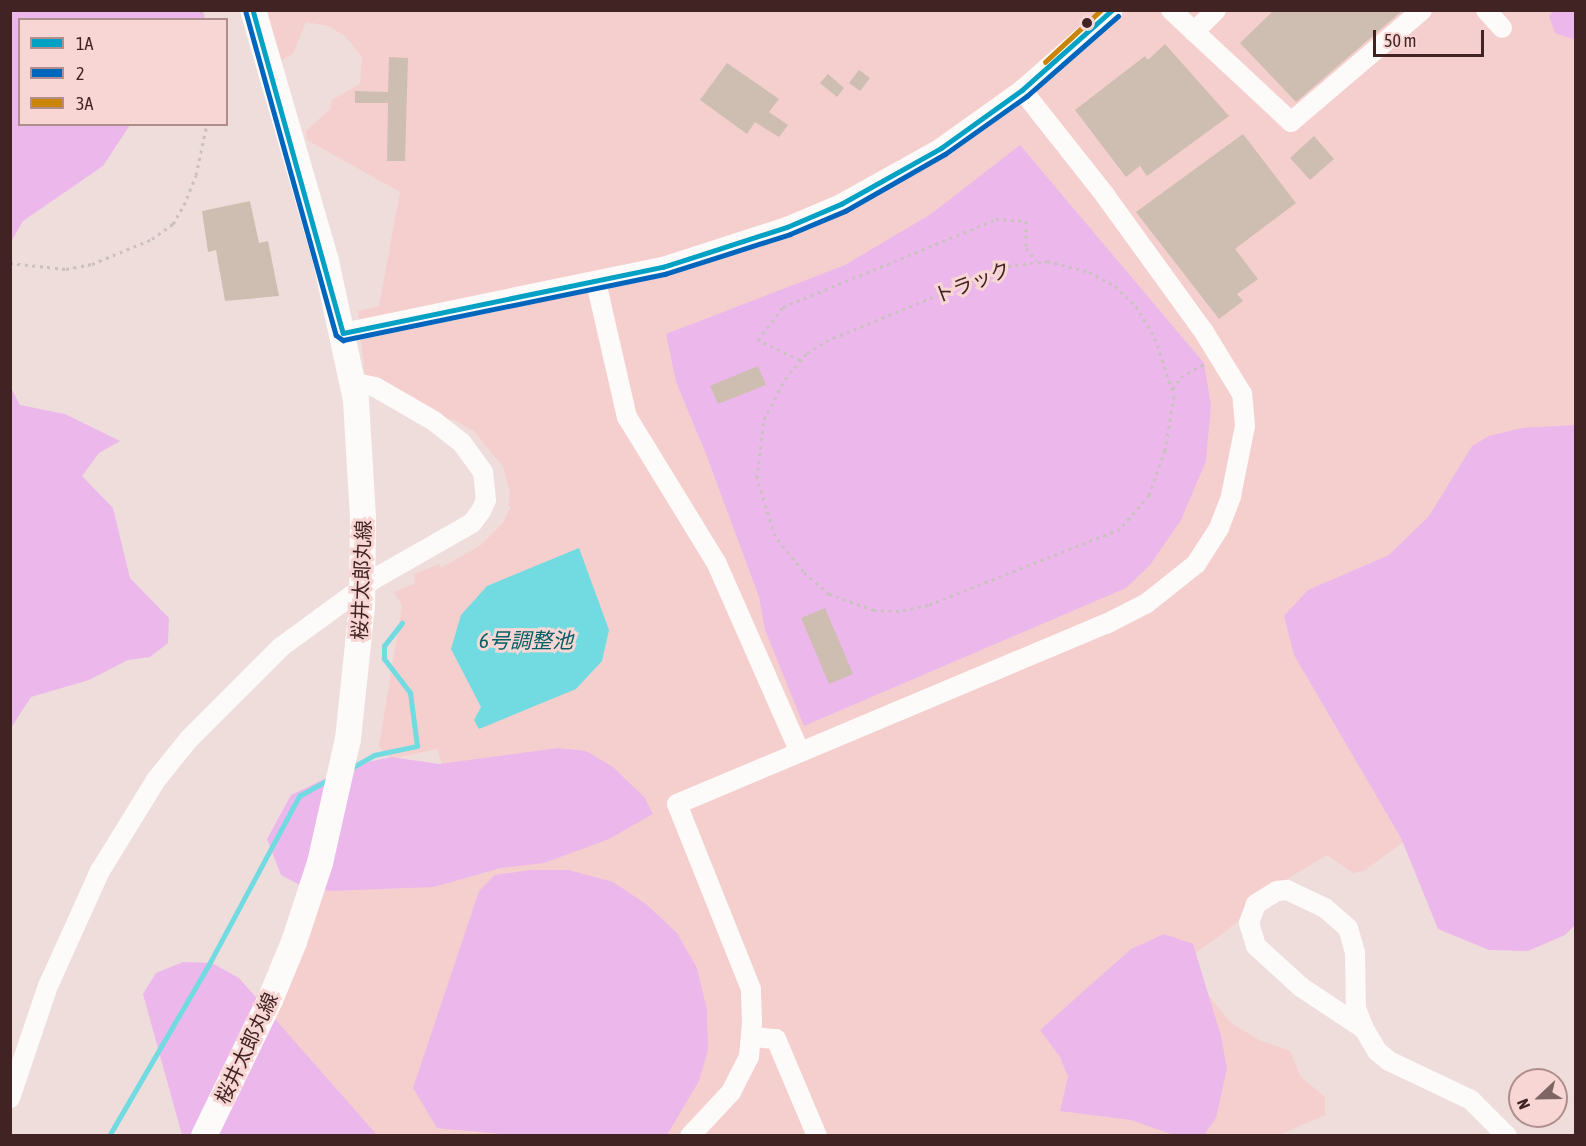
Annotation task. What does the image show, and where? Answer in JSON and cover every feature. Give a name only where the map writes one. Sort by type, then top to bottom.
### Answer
[{"type":"main road","name":"桜井太郎丸線","points":[[204,1136],[294,942],[320,863],[338,785],[357,682],[364,562],[361,452],[343,333],[253,10]]},
{"type":"street","points":[[343,333],[596,282],[727,249],[840,204],[941,148],[1022,90],[1113,10]]},
{"type":"street","points":[[1171,10],[1291,122],[1422,10]]},
{"type":"street","points":[[1194,32],[1216,10]]},
{"type":"street","points":[[1486,10],[1502,28]]},
{"type":"street","points":[[690,1136],[731,1092],[749,1057],[752,1037],[751,989],[677,804],[799,750],[1106,624],[1147,603],[1196,564],[1219,528],[1231,496],[1245,426],[1242,394],[1204,332],[1105,195],[1022,90]]},
{"type":"street","points":[[596,282],[627,417],[716,562],[799,750]]},
{"type":"street","points":[[10,1098],[48,986],[100,871],[156,780],[189,739],[281,647],[374,579],[472,523],[482,511],[486,493],[483,472],[462,443],[434,422],[375,387],[352,382]]},
{"type":"street","points":[[1364,1029],[1301,987],[1256,946],[1249,923],[1256,904],[1276,891],[1287,890],[1341,920],[1353,938],[1356,1008],[1364,1029],[1377,1051],[1389,1061],[1471,1100],[1507,1136]]},
{"type":"street","points":[[752,1037],[776,1039],[817,1136]]},
{"type":"path","points":[[10,263],[66,269],[92,264],[152,239],[173,224],[184,206],[196,175],[207,126]]},
{"type":"path","points":[[800,360],[758,340],[783,307],[972,228],[996,219],[1026,221],[1026,248],[1036,262]]},
{"type":"path","name":"トラック","points":[[1036,262],[1089,272],[1129,299],[1147,321],[1173,389],[1169,429],[1149,495],[1120,529],[928,605],[885,611],[852,605],[826,592],[784,549],[769,521],[757,478],[761,433],[774,398],[800,360],[837,337],[1008,266],[1036,262]]},
{"type":"path","points":[[1173,389],[1181,377],[1218,356]]},
{"type":"shaded area","points":[[11,10],[203,10],[205,18],[18,18],[18,126],[129,126],[103,166],[23,221],[11,242]]},
{"type":"shaded area","points":[[261,11],[1575,11],[1575,787],[1432,821],[1364,871],[1353,873],[1327,855],[1287,879],[1225,932],[1171,970],[1188,999],[1210,997],[1230,1022],[1259,1040],[1290,1051],[1301,1077],[1325,1097],[1325,1115],[1277,1136],[216,1136],[278,1012],[337,858],[445,774],[437,749],[391,759],[379,746],[402,605],[394,592],[415,583],[414,574],[439,564],[441,568],[481,545],[503,523],[511,506],[508,506],[510,492],[503,467],[474,431],[454,420],[397,408],[366,385],[358,311],[379,306],[400,192],[307,140],[306,131],[330,109],[332,100],[360,84],[362,57],[345,36],[328,26],[306,22],[293,54],[275,64]]},
{"type":"shaded area","points":[[1553,11],[1575,11],[1575,40],[1555,33],[1549,16]]},
{"type":"shaded area","points":[[1020,145],[1204,363],[1211,405],[1206,461],[1181,520],[1150,565],[1126,588],[804,726],[765,630],[759,597],[706,454],[676,382],[666,334],[845,265],[931,214]]},
{"type":"shaded area","points":[[10,386],[20,405],[65,414],[120,441],[99,453],[82,476],[113,508],[130,578],[169,618],[168,643],[150,657],[128,660],[89,680],[31,697],[11,728]]},
{"type":"shaded area","points":[[1575,425],[1575,925],[1565,935],[1528,951],[1489,950],[1438,929],[1401,838],[1294,655],[1284,616],[1308,590],[1389,555],[1429,516],[1472,446],[1489,436],[1521,428]]},
{"type":"shaded area","points":[[558,748],[586,751],[613,767],[645,798],[653,814],[609,839],[544,863],[501,868],[434,887],[331,891],[302,886],[281,875],[267,839],[291,795],[354,765],[391,757],[439,764]]},
{"type":"shaded area","points":[[530,870],[569,870],[613,882],[646,904],[677,933],[697,968],[707,1010],[708,1050],[699,1081],[667,1135],[523,1136],[437,1128],[413,1088],[479,891],[495,875]]},
{"type":"shaded area","points":[[1164,934],[1193,944],[1221,1036],[1227,1069],[1216,1118],[1204,1135],[1174,1135],[1131,1120],[1060,1111],[1068,1077],[1060,1057],[1040,1030],[1131,949]]},
{"type":"shaded area","points":[[183,962],[212,963],[239,978],[377,1135],[182,1135],[143,994],[156,973]]},
{"type":"water","name":"6号調整池","points":[[579,548],[609,630],[602,661],[576,689],[479,729],[474,720],[481,707],[451,649],[461,615],[487,586]]},
{"type":"building","points":[[1274,10],[1403,10],[1296,102],[1240,43]]},
{"type":"building","points":[[1165,44],[1229,116],[1147,176],[1140,166],[1126,177],[1075,110],[1145,56],[1148,60]]},
{"type":"building","points":[[389,57],[408,58],[405,161],[387,161],[388,103],[355,103],[355,91],[388,92]]},
{"type":"building","points":[[727,63],[779,99],[769,112],[788,125],[779,137],[755,122],[747,134],[700,100]]},
{"type":"building","points":[[859,70],[870,78],[860,91],[849,83]]},
{"type":"building","points":[[828,74],[844,88],[837,97],[820,83]]},
{"type":"building","points":[[1243,134],[1296,203],[1235,249],[1258,279],[1237,294],[1243,301],[1219,319],[1136,212]]},
{"type":"building","points":[[1314,136],[1334,159],[1310,180],[1290,158]]},
{"type":"building","points":[[250,201],[259,243],[268,241],[279,296],[225,301],[216,250],[208,252],[202,211]]},
{"type":"building","points":[[758,366],[766,385],[718,404],[710,386]]},
{"type":"building","points":[[825,608],[853,674],[829,684],[801,618]]},
{"type":"waterway","points":[[351,768],[374,755],[417,746],[410,693],[384,659],[384,646],[402,623]]},
{"type":"waterway","points":[[109,1136],[208,966],[299,796],[330,779]]},
{"type":"transit line","name":"1A","points":[[253,10],[343,333],[663,267],[787,227],[841,204],[941,148],[1022,90],[1112,10]]},
{"type":"transit line","name":"3A","points":[[1045,62],[1101,10]]},
{"type":"transit line","name":"2","points":[[246,12],[336,335],[343,340],[665,274],[790,234],[845,211],[945,154],[1027,96],[1118,16]]}]
